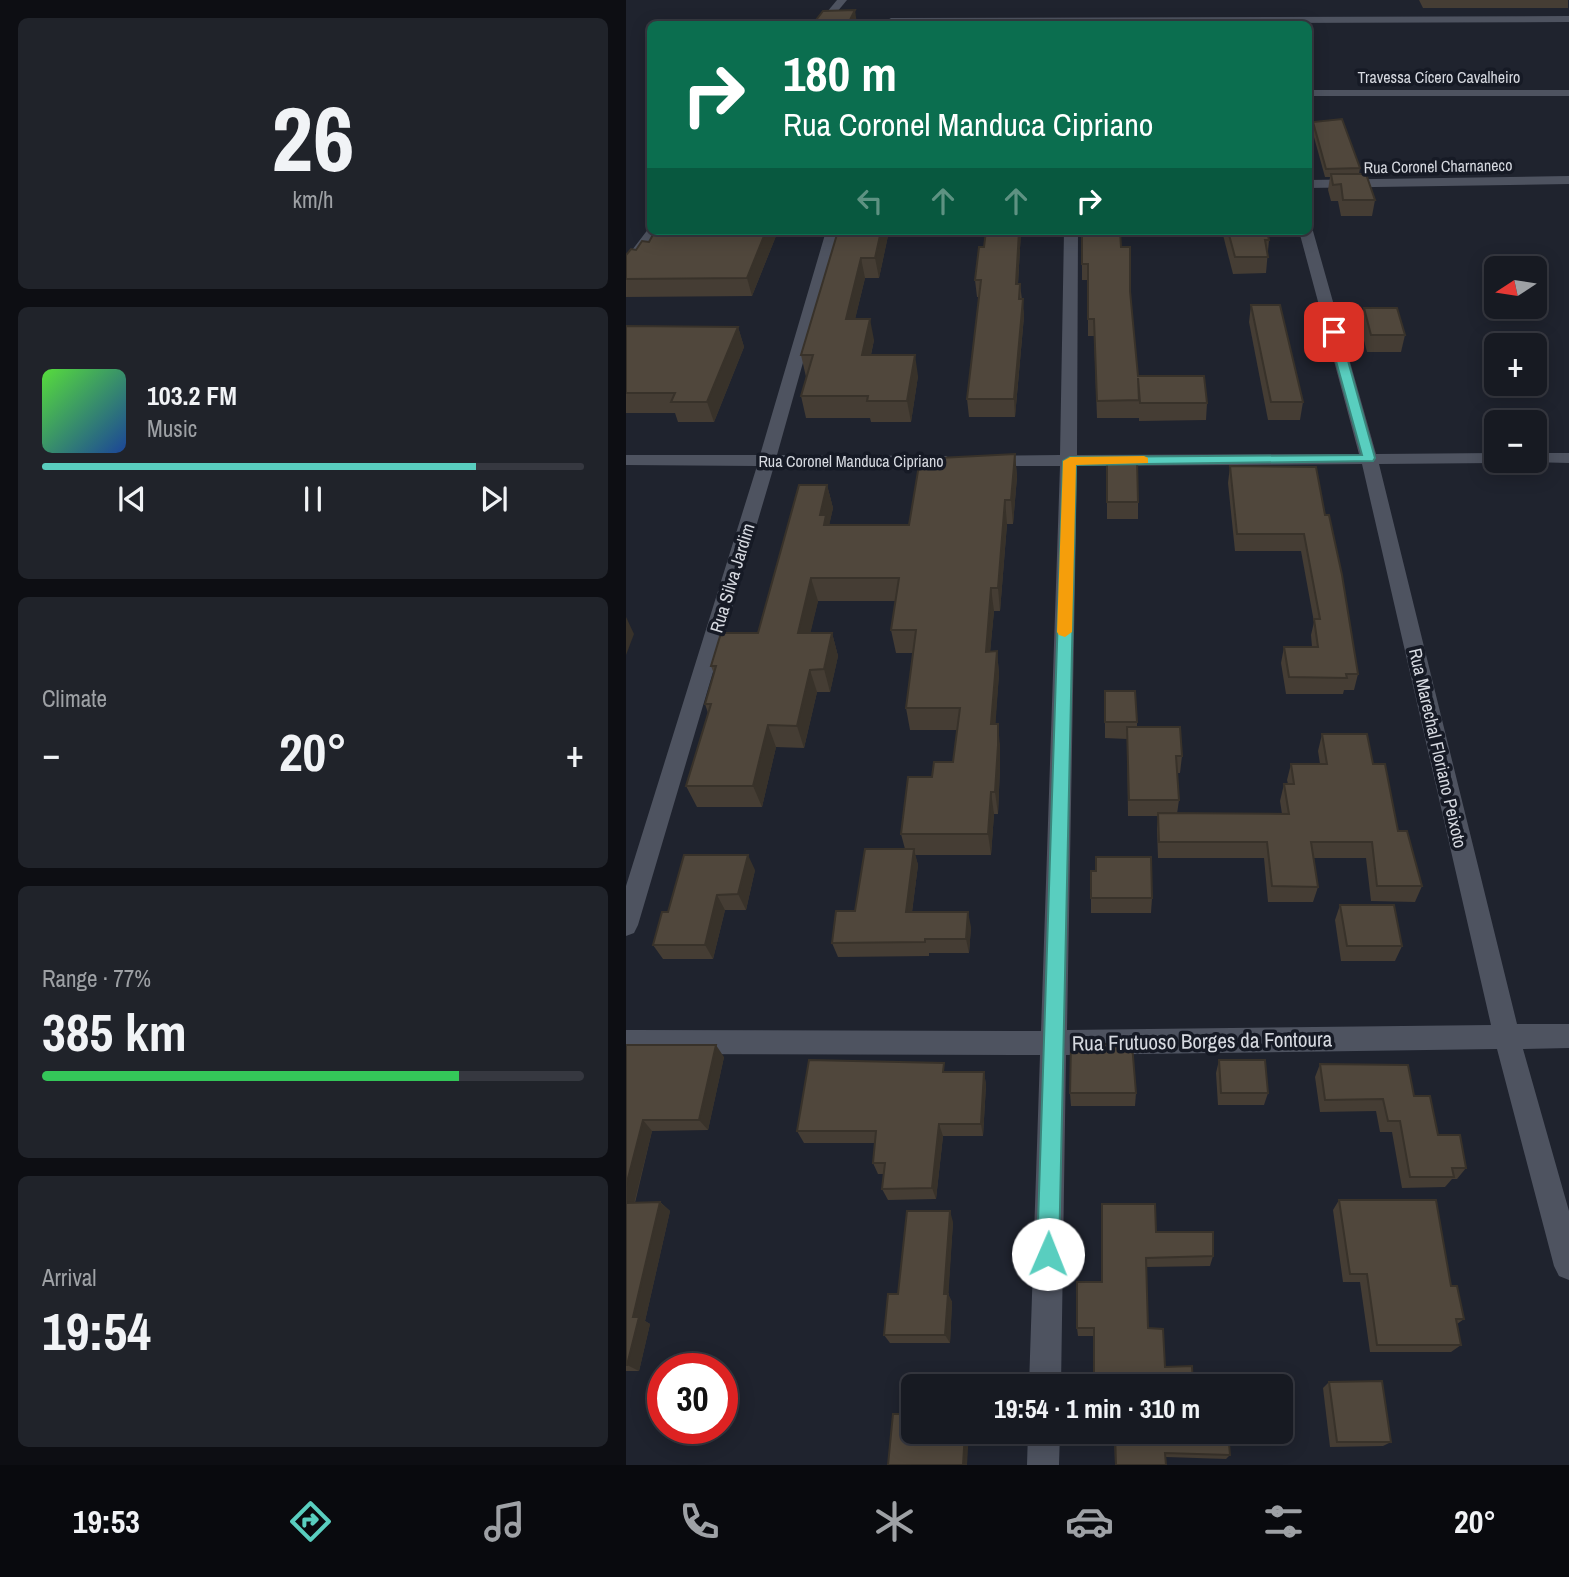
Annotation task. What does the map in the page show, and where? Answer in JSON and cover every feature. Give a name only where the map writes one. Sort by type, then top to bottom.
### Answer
[{"type":"street","points":[[824,21],[842,0]]},
{"type":"street","points":[[892,19],[1569,19]]},
{"type":"street","name":"Travessa Cícero Cavalheiro","points":[[1312,93],[1569,93]]},
{"type":"street","name":"Rua Coronel Charnaneco","points":[[1312,184],[1569,180]]},
{"type":"street","points":[[626,267],[652,235]]},
{"type":"street","name":"Rua Silva Jardim","points":[[626,925],[768,460],[832,235]]},
{"type":"street","points":[[1045,1374],[1052,1043],[1070,461],[1071,235]]},
{"type":"street","name":"Rua Marechal Floriano Peixoto","points":[[1307,235],[1369,458],[1507,1037],[1569,1266]]},
{"type":"street","name":"Rua Coronel Manduca Cipriano","points":[[626,460],[1484,458]]},
{"type":"street","points":[[1547,458],[1569,458]]},
{"type":"street","name":"Rua Frutuoso Borges da Fontoura","points":[[626,1042],[1052,1043],[1569,1036]]},
{"type":"street","points":[[1043,1465],[1044,1444]]},
{"type":"building","points":[[855,10],[850,21],[815,21],[823,11]]},
{"type":"building","points":[[1342,119],[1360,168],[1326,169],[1313,122]]},
{"type":"building","points":[[1331,174],[1366,174],[1375,200],[1343,200],[1341,184],[1333,185]]},
{"type":"building","points":[[653,235],[764,235],[747,278],[626,279],[626,255],[631,249],[636,250],[642,241],[649,242]]},
{"type":"building","points":[[837,235],[880,235],[875,258],[861,258],[846,319],[870,319],[862,355],[915,355],[907,401],[867,401],[868,396],[801,396],[813,355],[801,355]]},
{"type":"building","points":[[986,235],[1019,235],[1016,284],[1020,284],[1019,299],[1023,299],[1014,399],[967,399],[981,280],[975,280],[979,247],[984,247]]},
{"type":"building","points":[[1082,235],[1120,235],[1121,247],[1130,247],[1130,291],[1138,376],[1204,376],[1207,403],[1140,403],[1138,378],[1139,400],[1097,401],[1094,319],[1088,319],[1088,264],[1082,264]]},
{"type":"building","points":[[1229,235],[1268,235],[1269,240],[1265,240],[1268,257],[1235,257]]},
{"type":"building","points":[[1251,305],[1280,305],[1303,402],[1271,402]]},
{"type":"building","points":[[1364,308],[1397,308],[1405,335],[1371,335]]},
{"type":"building","points":[[626,326],[738,327],[707,402],[671,402],[675,393],[626,393]]},
{"type":"building","points":[[1015,454],[1011,500],[1005,500],[998,588],[991,588],[986,652],[997,651],[991,724],[998,724],[995,792],[991,792],[988,834],[901,834],[908,777],[932,777],[934,762],[953,762],[960,708],[906,708],[916,630],[891,630],[899,578],[811,578],[798,633],[832,633],[824,669],[810,670],[797,726],[768,725],[753,786],[686,786],[711,704],[705,704],[716,666],[711,666],[721,633],[758,633],[799,485],[827,485],[820,515],[826,515],[824,525],[909,525],[920,459]]},
{"type":"building","points":[[1107,460],[1137,460],[1138,502],[1107,502]]},
{"type":"building","points":[[1230,466],[1316,467],[1325,515],[1329,515],[1342,575],[1358,674],[1346,674],[1347,678],[1289,677],[1284,647],[1318,647],[1314,619],[1320,619],[1304,534],[1237,534]]},
{"type":"building","points":[[1105,691],[1135,691],[1137,722],[1105,722]]},
{"type":"building","points":[[1127,727],[1180,727],[1182,756],[1176,756],[1179,800],[1129,800]]},
{"type":"building","points":[[1322,734],[1367,734],[1373,764],[1385,764],[1398,831],[1407,831],[1422,886],[1377,886],[1372,842],[1311,842],[1318,887],[1272,886],[1267,842],[1159,842],[1158,813],[1289,814],[1284,784],[1294,784],[1291,764],[1327,764]]},
{"type":"building","points":[[865,849],[914,849],[906,912],[968,912],[966,939],[832,943],[836,911],[855,911]]},
{"type":"building","points":[[684,855],[748,855],[738,894],[717,895],[705,945],[653,945],[662,912],[668,912]]},
{"type":"building","points":[[1096,857],[1151,857],[1152,898],[1091,898],[1091,871],[1096,871]]},
{"type":"building","points":[[1340,905],[1394,905],[1402,946],[1347,946]]},
{"type":"building","points":[[1071,1044],[1132,1044],[1136,1093],[1070,1093]]},
{"type":"building","points":[[626,1045],[716,1045],[699,1120],[643,1120],[626,1186]]},
{"type":"building","points":[[809,1060],[944,1063],[943,1072],[984,1072],[981,1124],[939,1124],[932,1188],[882,1189],[885,1163],[873,1163],[876,1131],[797,1131]]},
{"type":"building","points":[[1219,1060],[1265,1060],[1268,1093],[1221,1093]]},
{"type":"building","points":[[1320,1064],[1408,1065],[1414,1096],[1430,1096],[1438,1135],[1460,1135],[1466,1168],[1452,1168],[1454,1177],[1410,1177],[1400,1121],[1388,1121],[1383,1099],[1325,1100]]},
{"type":"building","points":[[1339,1200],[1436,1200],[1451,1286],[1457,1286],[1464,1319],[1456,1319],[1461,1345],[1377,1345],[1367,1274],[1350,1274]]},
{"type":"building","points":[[660,1202],[633,1317],[639,1317],[626,1365],[626,1203]]},
{"type":"building","points":[[1102,1204],[1155,1204],[1156,1232],[1213,1232],[1213,1256],[1146,1258],[1148,1328],[1163,1329],[1165,1367],[1192,1366],[1192,1374],[1094,1374],[1094,1328],[1077,1328],[1077,1282],[1102,1282]]},
{"type":"building","points":[[907,1211],[950,1211],[944,1294],[948,1294],[945,1335],[884,1335],[888,1294],[898,1294]]},
{"type":"building","points":[[1382,1381],[1391,1442],[1337,1442],[1329,1382]]},
{"type":"building","points":[[893,1414],[901,1414],[901,1444],[964,1444],[963,1465],[888,1465]]},
{"type":"building","points":[[1115,1444],[1229,1444],[1230,1455],[1165,1453],[1166,1465],[1116,1465]]},
{"type":"slow traffic","points":[[1065,632],[1070,461],[1144,460]]},
{"type":"route","points":[[1048,1254],[1070,461],[1369,458],[1334,332]]}]
